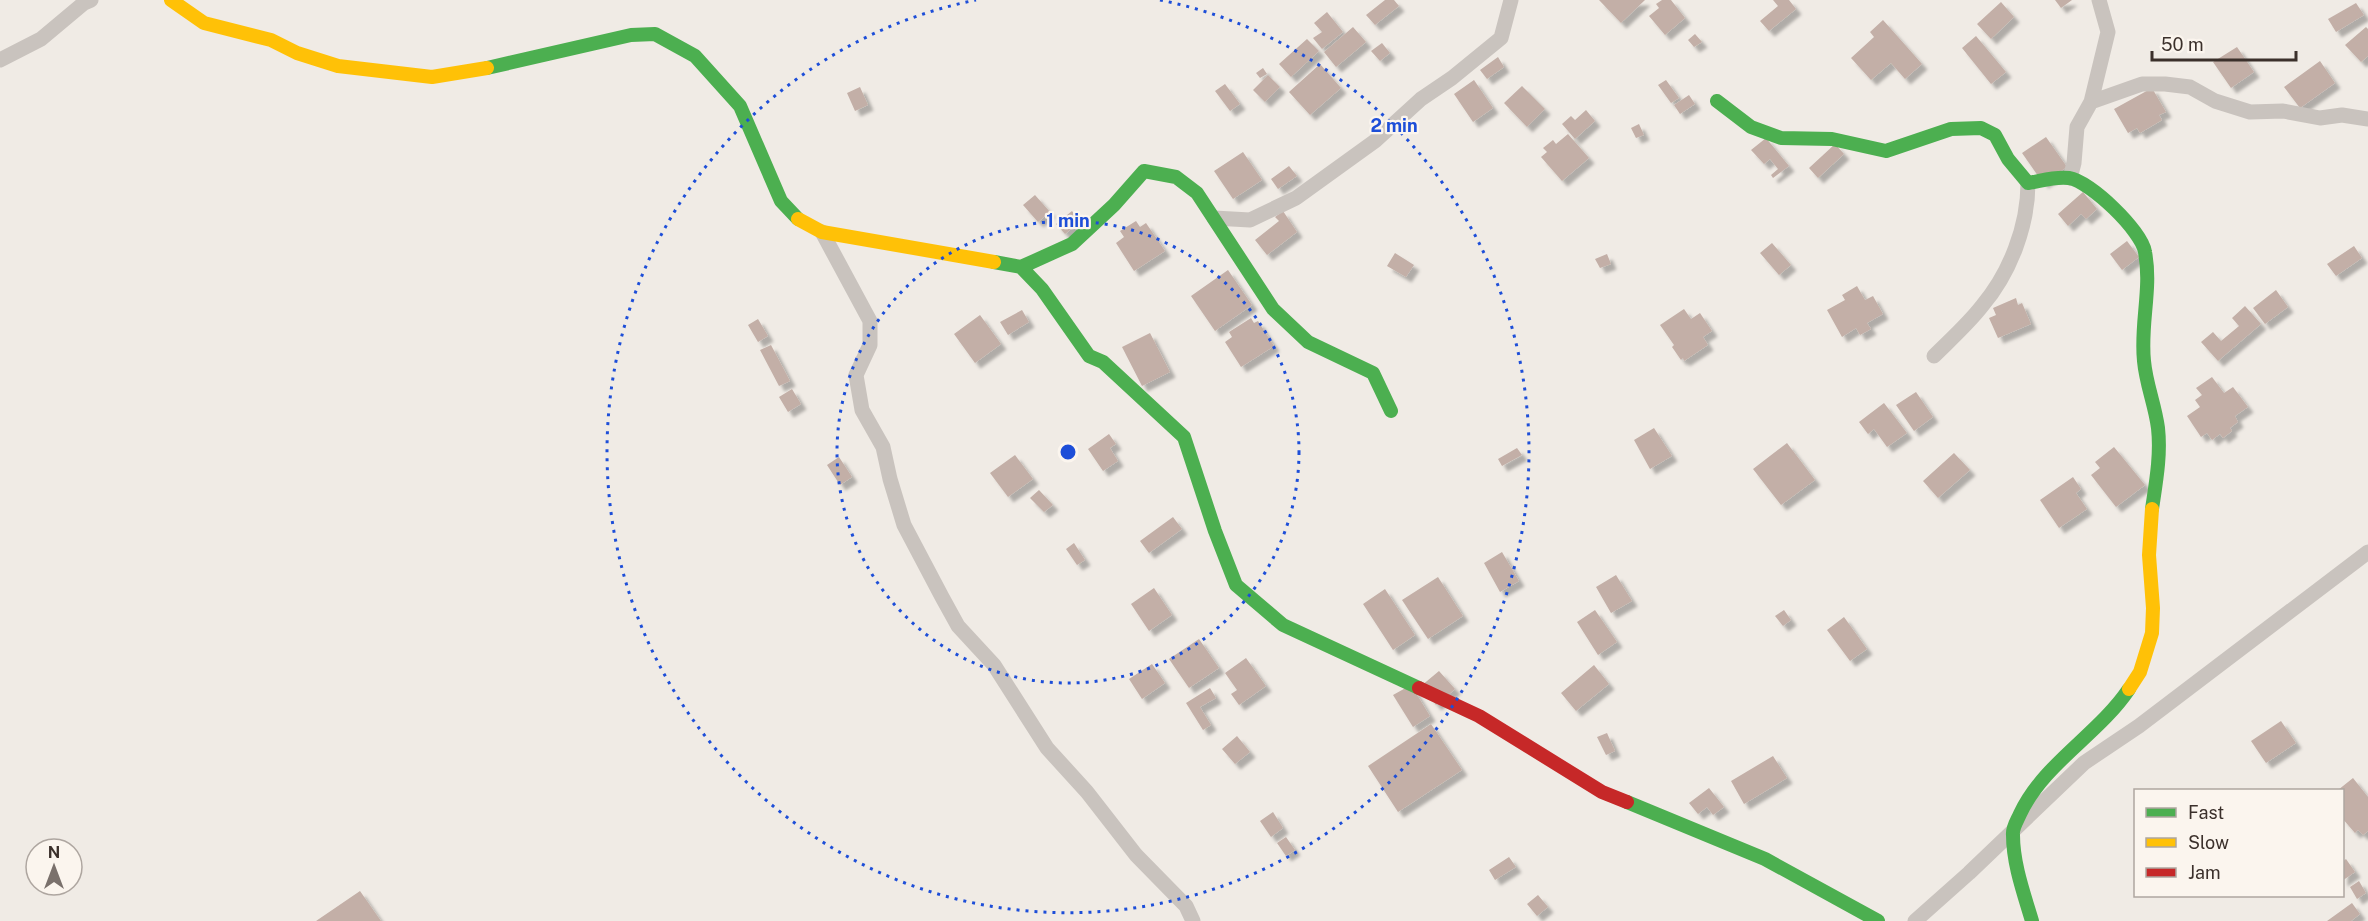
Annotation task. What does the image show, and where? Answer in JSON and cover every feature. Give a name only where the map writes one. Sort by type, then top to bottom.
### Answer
[{"type":"street","points":[[0,60],[41,39],[84,3],[91,0]]},
{"type":"street","points":[[171,0],[204,23],[271,40],[297,53],[338,66],[432,77],[463,73],[631,35],[655,34],[695,56],[740,106],[780,201],[799,220],[822,232],[1021,267],[1072,244],[1114,205],[1144,171],[1176,177],[1197,193],[1273,309],[1308,342],[1373,373],[1391,411]]},
{"type":"street","points":[[1214,218],[1250,220],[1296,198],[1357,153],[1421,99],[1452,78],[1501,38],[1511,0]]},
{"type":"street","points":[[2070,178],[2074,163],[2077,127],[2091,102],[2108,32],[2099,0]]},
{"type":"street","points":[[2091,102],[2142,84],[2165,84],[2190,87],[2215,101],[2250,112],[2274,110],[2320,118],[2342,115],[2368,119]]},
{"type":"street","points":[[1717,101],[1750,127],[1781,138],[1832,139],[1886,151],[1951,129],[1981,128],[1995,135],[2008,159],[2028,183],[2026,214],[2004,272],[1983,305],[1934,356]]},
{"type":"street","points":[[2028,183],[2070,178],[2099,195],[2145,248],[2148,294],[2142,322],[2142,355],[2146,384],[2158,429],[2159,468],[2149,543],[2153,614],[2151,645],[2138,675],[2118,702],[2034,787],[2012,832],[2032,921]]},
{"type":"street","points":[[822,232],[870,321],[870,345],[856,375],[862,410],[884,447],[890,479],[904,525],[942,597],[958,626],[994,665],[1047,748],[1088,792],[1136,855],[1186,906],[1193,921]]},
{"type":"street","points":[[1021,267],[1042,289],[1089,356],[1110,368],[1184,437],[1215,531],[1236,585],[1283,625],[1479,716],[1602,792],[1765,859],[1878,921]]},
{"type":"street","points":[[1915,921],[2084,763],[2139,726],[2368,552]]},
{"type":"building","points":[[1385,0],[1394,0],[1399,6],[1375,25],[1366,15]]},
{"type":"building","points":[[1599,0],[1645,0],[1621,23]]},
{"type":"building","points":[[1662,0],[1671,0],[1685,18],[1665,35],[1649,16],[1659,8],[1656,4]]},
{"type":"building","points":[[1773,0],[1789,0],[1796,9],[1769,31],[1760,21],[1778,6]]},
{"type":"building","points":[[2055,0],[2072,0],[2061,8]]},
{"type":"building","points":[[2001,2],[2014,17],[1991,39],[1977,24]]},
{"type":"building","points":[[2356,3],[2364,15],[2336,32],[2328,19]]},
{"type":"building","points":[[1327,12],[1343,32],[1322,49],[1313,38],[1322,32],[1314,23]]},
{"type":"building","points":[[1883,20],[1922,64],[1905,79],[1891,63],[1871,80],[1851,58],[1874,37],[1870,32]]},
{"type":"building","points":[[1353,27],[1366,42],[1336,67],[1324,52]]},
{"type":"building","points":[[2366,27],[2368,29],[2368,56],[2361,62],[2345,45]]},
{"type":"building","points":[[1695,34],[1702,42],[1694,47],[1688,40]]},
{"type":"building","points":[[1976,36],[2006,72],[1991,84],[1962,48]]},
{"type":"building","points":[[1307,39],[1319,51],[1291,77],[1279,64]]},
{"type":"building","points":[[1382,43],[1390,53],[1380,61],[1371,51]]},
{"type":"building","points":[[2237,47],[2254,72],[2231,88],[2213,62]]},
{"type":"building","points":[[1498,57],[1504,67],[1487,79],[1480,70]]},
{"type":"building","points":[[2320,61],[2335,83],[2300,108],[2284,87]]},
{"type":"building","points":[[1320,64],[1341,88],[1310,115],[1289,92]]},
{"type":"building","points":[[1263,68],[1267,74],[1260,78],[1256,73]]},
{"type":"building","points":[[1268,75],[1280,87],[1265,102],[1253,90]]},
{"type":"building","points":[[1474,80],[1493,108],[1473,122],[1454,94]]},
{"type":"building","points":[[1666,80],[1679,98],[1671,103],[1658,85]]},
{"type":"building","points":[[1225,84],[1240,104],[1230,111],[1215,91]]},
{"type":"building","points":[[1522,86],[1545,109],[1527,127],[1504,103]]},
{"type":"building","points":[[860,87],[868,105],[855,111],[847,93]]},
{"type":"building","points":[[2152,88],[2166,112],[2159,115],[2162,120],[2140,133],[2137,128],[2128,133],[2114,109]]},
{"type":"building","points":[[1689,95],[1695,104],[1680,114],[1674,105]]},
{"type":"building","points":[[1586,110],[1595,121],[1575,139],[1562,124],[1571,116],[1575,120]]},
{"type":"building","points":[[1639,124],[1644,135],[1636,138],[1631,128]]},
{"type":"building","points":[[1568,134],[1589,158],[1562,181],[1541,157],[1547,152],[1543,148],[1553,140],[1556,144]]},
{"type":"building","points":[[2046,137],[2067,167],[2043,183],[2022,153]]},
{"type":"building","points":[[1766,138],[1789,166],[1773,178],[1771,175],[1778,169],[1770,159],[1764,164],[1751,150]]},
{"type":"building","points":[[1835,144],[1844,154],[1818,178],[1809,168]]},
{"type":"building","points":[[1243,152],[1262,180],[1233,199],[1214,171]]},
{"type":"building","points":[[1289,166],[1297,176],[1278,189],[1271,179]]},
{"type":"building","points":[[2083,192],[2097,209],[2086,219],[2081,214],[2068,226],[2058,214]]},
{"type":"building","points":[[1035,195],[1050,212],[1038,222],[1023,205]]},
{"type":"building","points":[[1072,211],[1080,222],[1065,234],[1056,224]]},
{"type":"building","points":[[1283,211],[1297,232],[1267,255],[1255,240],[1279,221],[1275,217]]},
{"type":"building","points":[[1136,221],[1140,227],[1146,223],[1165,251],[1134,271],[1116,243],[1124,237],[1120,231]]},
{"type":"building","points":[[2127,241],[2139,257],[2122,270],[2110,254]]},
{"type":"building","points":[[1772,243],[1791,265],[1779,275],[1760,253]]},
{"type":"building","points":[[2354,246],[2362,258],[2336,276],[2327,264]]},
{"type":"building","points":[[1395,253],[1414,265],[1406,277],[1387,266]]},
{"type":"building","points":[[1607,254],[1611,264],[1600,268],[1595,259]]},
{"type":"building","points":[[1228,270],[1252,305],[1215,331],[1191,296]]},
{"type":"building","points":[[1857,286],[1865,300],[1873,296],[1883,314],[1867,323],[1871,329],[1860,335],[1856,328],[1842,337],[1827,310],[1845,300],[1842,295]]},
{"type":"building","points":[[2276,290],[2288,307],[2265,324],[2253,308]]},
{"type":"building","points":[[2016,298],[2018,305],[2022,303],[2031,324],[1998,338],[1989,318],[1996,315],[1993,308]]},
{"type":"building","points":[[2245,306],[2261,324],[2218,361],[2201,342],[2213,332],[2221,341],[2239,326],[2232,318]]},
{"type":"building","points":[[1684,309],[1691,319],[1700,313],[1712,331],[1703,337],[1708,345],[1684,361],[1672,347],[1674,345],[1660,325]]},
{"type":"building","points":[[1022,310],[1029,322],[1008,335],[1000,322]]},
{"type":"building","points":[[980,315],[1001,344],[975,363],[954,334]]},
{"type":"building","points":[[1251,318],[1254,323],[1258,321],[1274,346],[1241,367],[1225,342],[1232,337],[1229,332]]},
{"type":"building","points":[[758,319],[768,336],[758,342],[748,325]]},
{"type":"building","points":[[1150,333],[1170,372],[1142,386],[1122,347]]},
{"type":"building","points":[[771,345],[790,381],[779,386],[760,350]]},
{"type":"building","points":[[2212,377],[2224,393],[2233,387],[2248,407],[2235,416],[2238,422],[2230,428],[2232,431],[2223,438],[2220,434],[2212,440],[2207,433],[2201,437],[2187,416],[2200,407],[2195,400],[2202,395],[2196,388]]},
{"type":"building","points":[[792,389],[801,404],[788,412],[779,397]]},
{"type":"building","points":[[1916,392],[1933,417],[1914,431],[1896,405]]},
{"type":"building","points":[[1884,403],[1907,433],[1887,447],[1874,429],[1868,434],[1859,422]]},
{"type":"building","points":[[1654,428],[1672,456],[1650,469],[1634,440]]},
{"type":"building","points":[[1109,434],[1116,444],[1110,448],[1118,461],[1103,471],[1088,449]]},
{"type":"building","points":[[1787,443],[1815,480],[1781,505],[1753,469]]},
{"type":"building","points":[[2114,447],[2145,485],[2116,507],[2091,475],[2100,468],[2095,462]]},
{"type":"building","points":[[1517,448],[1522,455],[1502,466],[1498,459]]},
{"type":"building","points":[[1954,453],[1970,470],[1938,498],[1923,481]]},
{"type":"building","points":[[1015,455],[1033,479],[1008,497],[990,473]]},
{"type":"building","points":[[839,457],[852,477],[840,485],[827,465]]},
{"type":"building","points":[[2073,477],[2081,489],[2076,493],[2087,509],[2059,528],[2040,500]]},
{"type":"building","points":[[1039,490],[1053,505],[1044,512],[1030,498]]},
{"type":"building","points":[[1173,517],[1182,529],[1149,553],[1140,541]]},
{"type":"building","points":[[1074,543],[1085,560],[1077,565],[1066,549]]},
{"type":"building","points":[[1502,552],[1519,581],[1500,592],[1484,563]]},
{"type":"building","points":[[1616,575],[1632,601],[1611,613],[1596,587]]},
{"type":"building","points":[[1438,577],[1463,616],[1428,639],[1402,600]]},
{"type":"building","points":[[1154,588],[1172,615],[1149,631],[1131,604]]},
{"type":"building","points":[[1385,589],[1415,635],[1393,650],[1363,604]]},
{"type":"building","points":[[1595,610],[1617,642],[1598,655],[1577,622]]},
{"type":"building","points":[[1784,610],[1791,620],[1783,626],[1775,616]]},
{"type":"building","points":[[1844,617],[1867,649],[1850,661],[1827,630]]},
{"type":"building","points":[[1199,639],[1219,668],[1189,688],[1169,659]]},
{"type":"building","points":[[1246,658],[1266,686],[1239,705],[1231,694],[1237,690],[1225,673]]},
{"type":"building","points":[[1152,664],[1165,683],[1142,699],[1129,679]]},
{"type":"building","points":[[1594,665],[1609,684],[1576,711],[1561,693]]},
{"type":"building","points":[[1439,671],[1455,689],[1436,705],[1421,686]]},
{"type":"building","points":[[1411,685],[1430,716],[1413,727],[1393,695]]},
{"type":"building","points":[[1210,688],[1216,698],[1200,707],[1211,725],[1203,730],[1186,703]]},
{"type":"building","points":[[2281,721],[2296,743],[2266,763],[2251,741]]},
{"type":"building","points":[[1431,724],[1462,770],[1398,812],[1368,766]]},
{"type":"building","points":[[1607,733],[1615,751],[1606,755],[1597,737]]},
{"type":"building","points":[[1237,736],[1250,752],[1235,764],[1222,749]]},
{"type":"building","points":[[1773,756],[1787,778],[1744,804],[1731,781]]},
{"type":"building","points":[[2353,778],[2368,797],[2368,831],[2363,835],[2358,830],[2355,833],[2344,820],[2344,789],[2339,789]]},
{"type":"building","points":[[1709,788],[1724,807],[1713,815],[1707,807],[1698,814],[1689,803]]},
{"type":"building","points":[[1273,812],[1283,828],[1271,837],[1260,821]]},
{"type":"building","points":[[1286,837],[1295,850],[1286,856],[1277,843]]},
{"type":"building","points":[[1509,857],[1516,867],[1495,880],[1489,870]]},
{"type":"building","points":[[2346,859],[2355,872],[2344,880],[2344,860]]},
{"type":"building","points":[[2359,881],[2366,893],[2357,899],[2350,887]]},
{"type":"building","points":[[360,891],[381,921],[316,921]]},
{"type":"building","points":[[1538,895],[1548,907],[1537,916],[1527,904]]},
{"type":"building","points":[[2352,903],[2360,914],[2351,921],[2327,921]]},
{"type":"traffic: fast","points":[[487,68],[631,35],[655,34],[695,56],[740,106],[781,201],[798,219]]},
{"type":"traffic: fast","points":[[1717,101],[1751,127],[1781,138],[1832,139],[1886,151],[1951,129],[1981,128],[1995,135],[2008,159],[2028,183],[2053,178],[2069,178],[2089,188],[2114,208],[2142,243],[2147,266],[2143,347],[2159,438],[2158,468],[2152,509]]},
{"type":"traffic: fast","points":[[994,262],[1021,267],[1072,244],[1114,205],[1144,171],[1176,177],[1197,193],[1273,309],[1308,342],[1373,373],[1391,411]]},
{"type":"traffic: fast","points":[[1021,267],[1042,289],[1089,356],[1103,362],[1184,437],[1215,531],[1236,585],[1283,625],[1419,688]]},
{"type":"traffic: fast","points":[[2032,921],[2013,846],[2015,824],[2030,796],[2043,779],[2102,721],[2129,689]]},
{"type":"traffic: fast","points":[[1627,802],[1765,859],[1878,921]]},
{"type":"traffic: slow","points":[[171,0],[204,23],[271,40],[297,53],[338,66],[432,77],[487,68]]},
{"type":"traffic: slow","points":[[798,219],[822,232],[994,262]]},
{"type":"traffic: slow","points":[[2129,689],[2140,672],[2152,633],[2153,608],[2149,555],[2152,509]]},
{"type":"traffic: jam","points":[[1419,688],[1479,716],[1602,792],[1627,802]]}]
